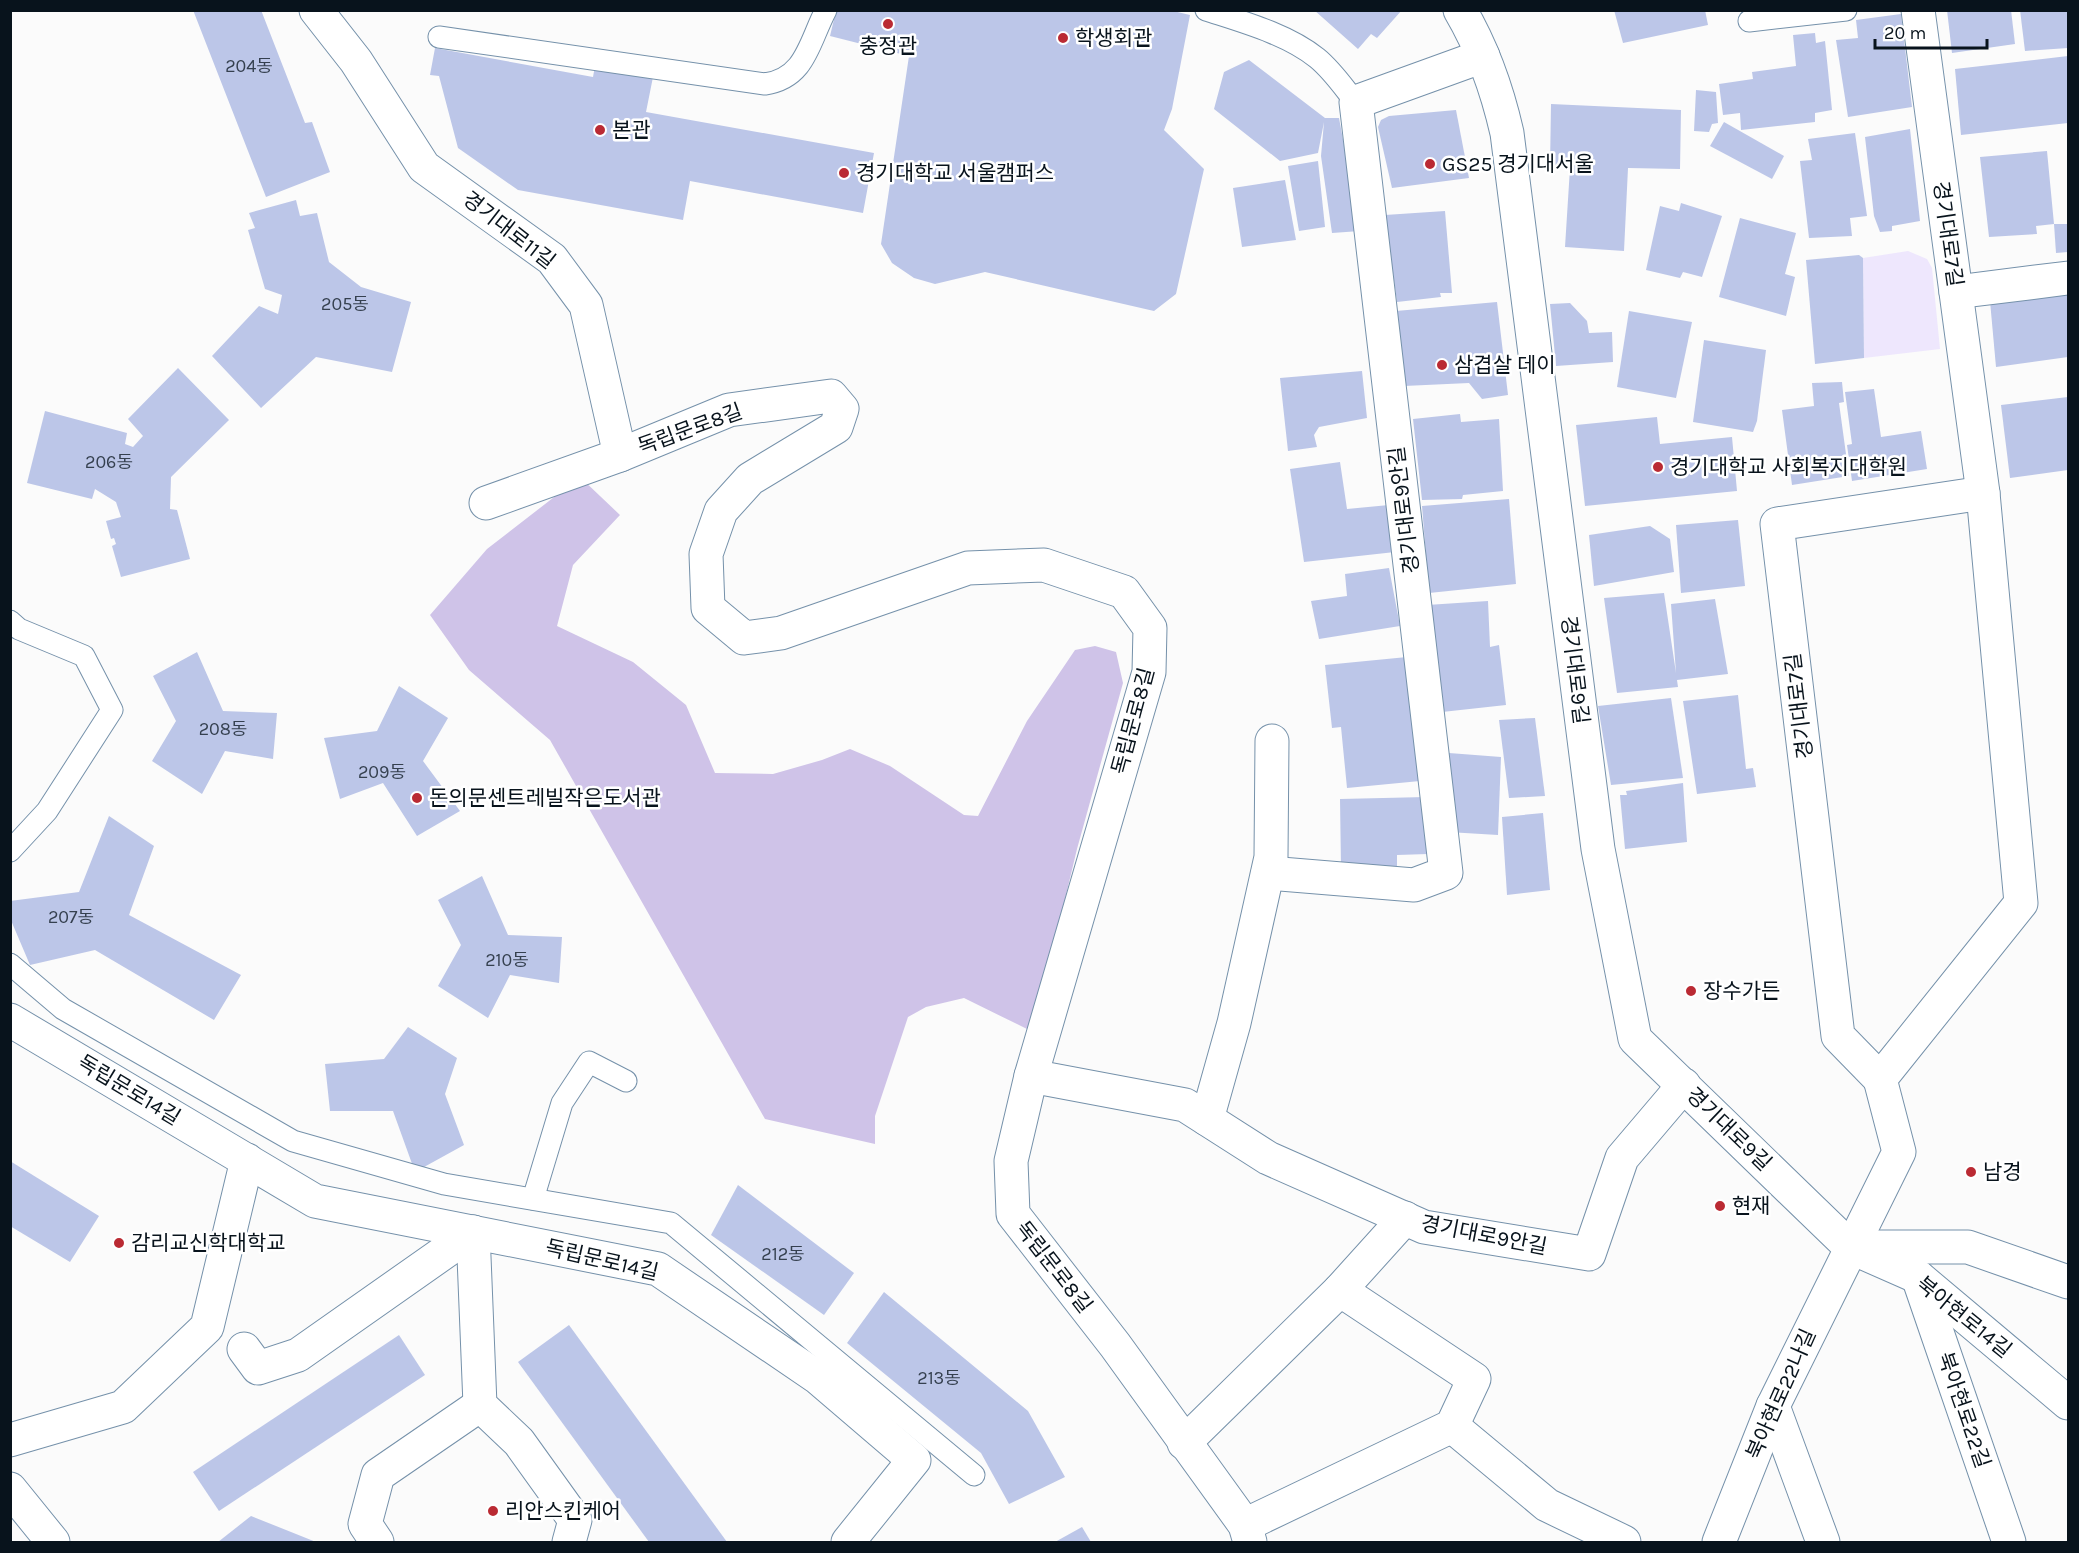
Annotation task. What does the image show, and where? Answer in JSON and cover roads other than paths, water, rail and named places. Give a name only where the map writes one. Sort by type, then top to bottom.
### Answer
[{"type":"street","name":"경기대로11길","points":[[316,10],[356,61],[424,167],[552,259],[586,305],[620,455]]},
{"type":"street","name":"경기대로9길","points":[[1460,10],[1484,56],[1498,93],[1507,133],[1600,860],[1635,1039],[1850,1247]]},
{"type":"street","name":"경기대로7길","points":[[1880,1080],[2021,903],[1983,494],[1918,10]]},
{"type":"street","points":[[1357,104],[1484,56]]},
{"type":"street","name":"경기대로9안길","points":[[1268,873],[1414,885],[1446,873],[1357,104]]},
{"type":"street","points":[[1956,292],[2068,278]]},
{"type":"street","name":"독립문로8길","points":[[620,455],[729,410],[831,396],[842,409],[836,427],[750,479],[721,511],[706,554],[708,608],[744,638],[781,633],[968,568],[1044,565],[1124,592],[1150,628],[1149,672],[1031,1076],[1011,1161],[1013,1214],[1115,1345],[1248,1534],[1452,1426]]},
{"type":"street","points":[[486,503],[620,455]]},
{"type":"street","name":"경기대로7길","points":[[1850,1247],[1899,1152],[1880,1080],[1838,1036],[1778,524],[1983,494]]},
{"type":"street","points":[[1207,1119],[1234,1023],[1271,857],[1272,741]]},
{"type":"street","name":"독립문로14길","points":[[10,1020],[315,1201],[658,1269],[817,1377],[914,1460],[848,1542]]},
{"type":"street","name":"경기대로9안길","points":[[1031,1076],[1185,1105],[1268,1158],[1424,1227],[1589,1254],[1622,1158],[1684,1085]]},
{"type":"street","points":[[10,1440],[123,1407],[207,1327],[247,1160]]},
{"type":"street","points":[[1184,1443],[1340,1290],[1405,1218]]},
{"type":"street","points":[[244,1349],[258,1368],[298,1355],[473,1232]]},
{"type":"street","points":[[473,1232],[480,1406],[519,1442],[575,1520],[569,1542]]},
{"type":"street","points":[[1850,1247],[1968,1247],[2068,1282]]},
{"type":"street","name":"북아현로14길","points":[[1850,1247],[1918,1277],[2068,1403]]},
{"type":"street","name":"북아현로22나길","points":[[1719,1542],[1773,1406],[1850,1247]]},
{"type":"street","name":"북아현로22길","points":[[1918,1277],[2009,1542]]},
{"type":"street","points":[[1340,1290],[1474,1379],[1452,1426],[1547,1505],[1577,1534],[1624,1542]]},
{"type":"street","points":[[377,1542],[365,1524],[378,1475],[480,1406]]},
{"type":"street","points":[[1773,1406],[1823,1542]]},
{"type":"street","points":[[10,1489],[53,1542]]},
{"type":"lane","points":[[440,37],[765,84],[777,82],[796,71],[826,10]]},
{"type":"lane","points":[[1206,10],[1293,43],[1317,58],[1357,104]]},
{"type":"lane","points":[[1749,21],[1846,10]]},
{"type":"lane","points":[[10,621],[19,628],[84,656],[112,710],[46,811],[10,851]]},
{"type":"lane","points":[[10,964],[63,1009],[293,1141],[444,1184],[671,1223],[974,1475]]},
{"type":"lane","points":[[533,1199],[562,1103],[589,1062],[626,1081]]},
{"type":"place","name":"충정관","points":[[888,24]]},
{"type":"place","name":"학생회관","points":[[1063,38]]},
{"type":"place","name":"본관","points":[[600,130]]},
{"type":"place","name":"GS25 경기대서울","points":[[1430,164]]},
{"type":"place","name":"경기대학교 서울캠퍼스","points":[[844,173]]},
{"type":"place","name":"삼겹살 데이","points":[[1442,365]]},
{"type":"place","name":"경기대학교 사회복지대학원","points":[[1658,467]]},
{"type":"place","name":"돈의문센트레빌작은도서관","points":[[417,798]]},
{"type":"place","name":"장수가든","points":[[1691,991]]},
{"type":"place","name":"남경","points":[[1971,1172]]},
{"type":"place","name":"현재","points":[[1720,1206]]},
{"type":"place","name":"감리교신학대학교","points":[[119,1243]]},
{"type":"place","name":"리안스킨케어","points":[[493,1511]]}]
